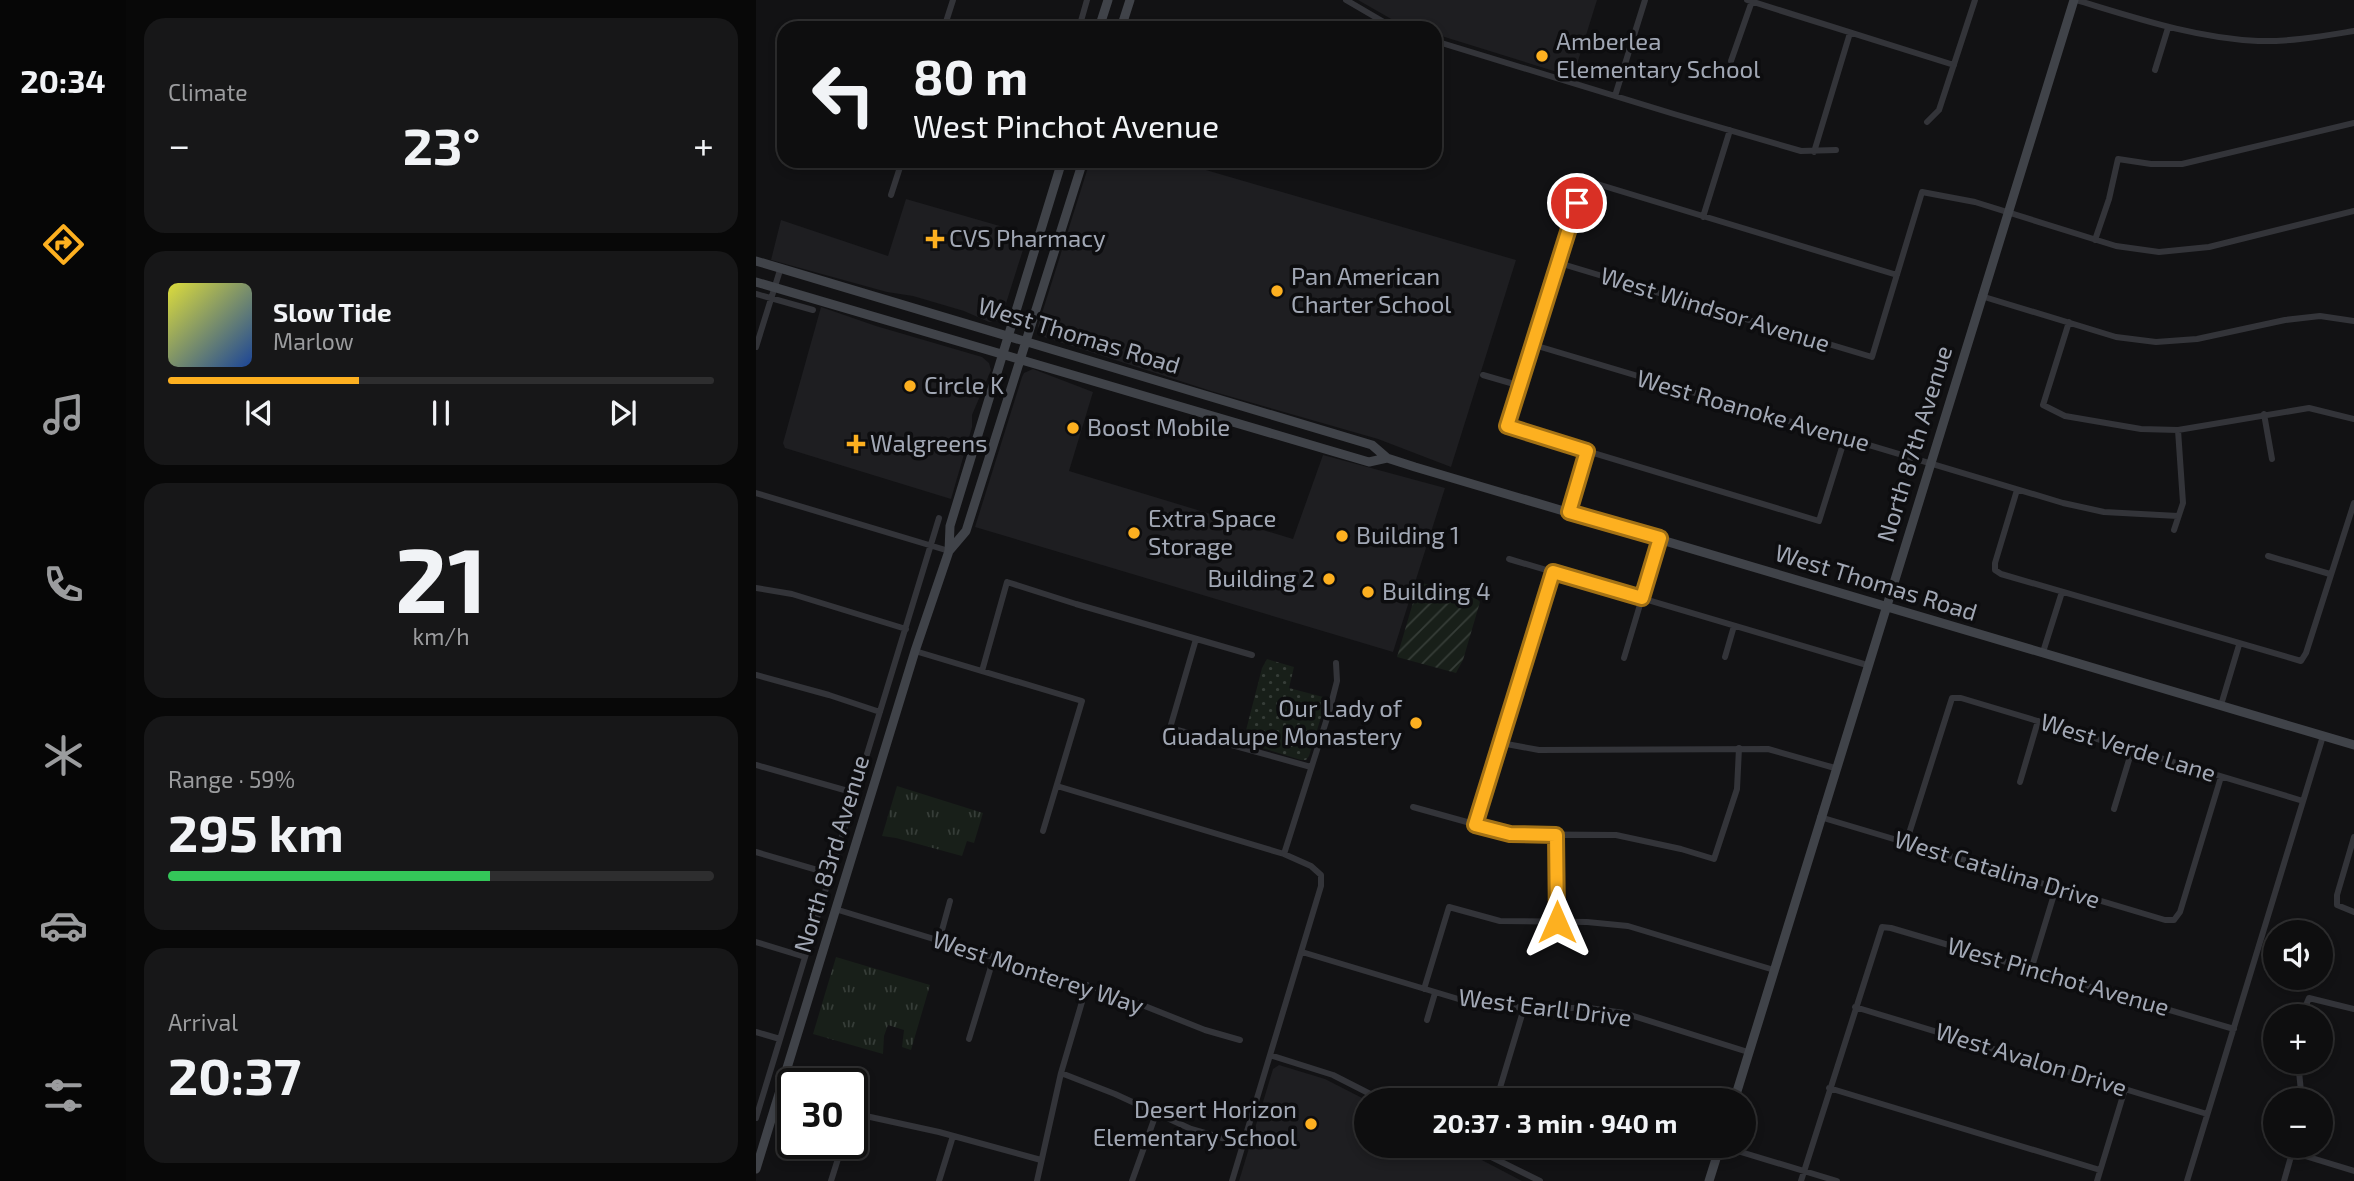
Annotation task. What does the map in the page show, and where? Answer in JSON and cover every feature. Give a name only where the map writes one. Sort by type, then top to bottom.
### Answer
[{"type":"main road","points":[[1101,21],[1108,0]]},
{"type":"main road","points":[[1123,21],[1130,0]]},
{"type":"main road","name":"North 87th Avenue","points":[[1738,1088],[1929,462],[2075,0]]},
{"type":"main road","name":"North 83rd Avenue","points":[[786,1068],[915,651],[949,551],[950,526],[1060,168]]},
{"type":"main road","name":"North 83rd Avenue","points":[[949,551],[966,531],[1081,168]]},
{"type":"main road","name":"West Thomas Road","points":[[756,261],[1372,445],[1387,458],[2354,745]]},
{"type":"main road","name":"West Thomas Road","points":[[756,282],[1369,462],[1387,458]]},
{"type":"main road","points":[[1210,416],[1216,398]]},
{"type":"main road","name":"North 83rd Avenue","points":[[756,1169],[777,1098]]},
{"type":"main road","points":[[1709,1181],[1717,1158]]},
{"type":"street","points":[[946,21],[953,0]]},
{"type":"street","points":[[1081,21],[1087,0]]},
{"type":"street","points":[[1346,0],[1382,21]]},
{"type":"street","points":[[1615,96],[1645,0]]},
{"type":"street","points":[[1927,122],[1938,110],[1975,0]]},
{"type":"street","points":[[2075,0],[2168,28],[2213,37],[2261,41],[2313,38],[2354,31]]},
{"type":"street","points":[[1731,61],[1749,1],[1954,65]]},
{"type":"street","points":[[2155,70],[2168,28]]},
{"type":"street","points":[[1814,152],[1850,33]]},
{"type":"street","points":[[1442,43],[1801,151],[1836,150]]},
{"type":"street","points":[[2095,240],[2109,199],[2118,159],[2151,164],[2182,164],[2354,124]]},
{"type":"street","points":[[1703,217],[1730,131]]},
{"type":"street","points":[[891,195],[900,168]]},
{"type":"street","points":[[1845,438],[1819,521],[1507,426],[1584,180],[1897,275],[1922,192],[1975,202],[2116,246],[2147,251],[2196,249],[2354,211]]},
{"type":"street","name":"West Windsor Avenue","points":[[1559,263],[1872,357],[1897,275]]},
{"type":"street","points":[[756,347],[781,267]]},
{"type":"street","points":[[756,294],[813,310]]},
{"type":"street","points":[[1981,296],[2116,337],[2157,342],[2197,339],[2285,320],[2320,316],[2354,320]]},
{"type":"street","points":[[2069,322],[2043,405],[2065,416],[2106,424],[2178,430],[2309,408],[2354,419]]},
{"type":"street","name":"West Roanoke Avenue","points":[[1534,345],[2017,490],[2104,512],[2178,516]]},
{"type":"street","points":[[1483,375],[1521,386]]},
{"type":"street","points":[[2264,414],[2272,458]]},
{"type":"street","points":[[2174,530],[2183,503],[2178,430]]},
{"type":"street","points":[[1569,512],[1587,451]]},
{"type":"street","points":[[2017,490],[1995,563],[1995,570],[2001,574],[2301,662],[2354,503]]},
{"type":"street","points":[[756,493],[949,551]]},
{"type":"street","name":"North 83rd Avenue","points":[[756,1120],[939,519]]},
{"type":"street","points":[[1624,658],[1660,538]]},
{"type":"street","points":[[2268,556],[2330,574]]},
{"type":"street","points":[[1509,559],[1867,665]]},
{"type":"street","points":[[1475,825],[1553,572]]},
{"type":"street","points":[[982,671],[1007,582],[1252,655]]},
{"type":"street","points":[[756,588],[792,594],[906,629]]},
{"type":"street","points":[[2043,652],[2062,592]]},
{"type":"street","points":[[1725,657],[1734,626]]},
{"type":"street","points":[[1196,639],[1170,728],[1311,767]]},
{"type":"street","points":[[2221,705],[2239,645]]},
{"type":"street","points":[[915,651],[1083,701],[1043,831]]},
{"type":"street","points":[[1284,854],[1337,681],[1336,663]]},
{"type":"street","points":[[756,676],[829,695],[880,712]]},
{"type":"street","name":"West Verde Lane","points":[[1906,843],[1952,698],[1961,698],[2303,801]]},
{"type":"street","points":[[2020,782],[2038,722]]},
{"type":"street","points":[[2187,1181],[2323,736]]},
{"type":"street","points":[[1501,743],[1539,750],[1768,749],[1835,768]]},
{"type":"street","points":[[1413,807],[1510,834],[1629,837],[1714,859],[1737,789],[1739,748]]},
{"type":"street","points":[[2114,809],[2132,750]]},
{"type":"street","points":[[756,765],[855,793]]},
{"type":"street","name":"West Catalina Drive","points":[[1821,817],[2165,920],[2174,920],[2180,912],[2221,777]]},
{"type":"street","points":[[1057,786],[1284,854],[1311,866],[1321,876],[1321,886],[1302,952],[1232,1181]]},
{"type":"street","points":[[1556,835],[1557,922]]},
{"type":"street","points":[[2354,837],[2337,895],[2337,905],[2354,912]]},
{"type":"street","points":[[756,852],[831,874]]},
{"type":"street","points":[[2031,970],[2056,888]]},
{"type":"street","points":[[939,941],[950,901]]},
{"type":"street","points":[[1424,989],[1449,907],[1500,920],[1628,926],[1774,970]]},
{"type":"street","name":"West Monterey Way","points":[[835,909],[1087,985],[1205,1030],[1240,1040]]},
{"type":"street","name":"West Pinchot Avenue","points":[[1855,1007],[1882,928],[1891,928],[2234,1029]]},
{"type":"street","points":[[756,942],[805,957]]},
{"type":"street","name":"West Earll Drive","points":[[1302,952],[1478,1004],[1524,1008],[1589,1008],[1624,1013],[1748,1052]]},
{"type":"street","points":[[969,1038],[994,957]]},
{"type":"street","points":[[1037,1181],[1061,1073],[1087,985]]},
{"type":"street","points":[[1427,1020],[1435,993]]},
{"type":"street","points":[[2306,1004],[2309,998],[2354,1009]]},
{"type":"street","points":[[1801,1181],[1855,1007]]},
{"type":"street","name":"West Avalon Drive","points":[[1855,1007],[2207,1114]]},
{"type":"street","points":[[1500,1088],[1524,1008]]},
{"type":"street","points":[[756,1032],[780,1039]]},
{"type":"street","points":[[1270,1055],[1333,1075],[1358,1088]]},
{"type":"street","points":[[1061,1073],[1192,1129],[1243,1144]]},
{"type":"street","points":[[1829,1088],[2100,1170]]},
{"type":"street","points":[[2096,1181],[2126,1089]]},
{"type":"street","points":[[1132,1181],[1156,1114]]},
{"type":"street","points":[[868,1117],[1041,1160]]},
{"type":"street","points":[[756,1120],[769,1126]]},
{"type":"street","points":[[939,1181],[953,1136]]},
{"type":"street","points":[[1756,1157],[1837,1181]]},
{"type":"street","points":[[1497,1158],[1540,1181]]},
{"type":"street","points":[[2284,1181],[2290,1158]]},
{"type":"street","points":[[2318,1158],[2354,1171]]},
{"type":"street","points":[[831,1181],[838,1159]]},
{"type":"shaded area","name":"Amberlea Elementary School","points":[[1358,0],[1597,0],[1573,77],[1442,36],[1442,21],[1393,20]]},
{"type":"shaded area","name":"Pan American Charter School","points":[[1088,168],[1199,168],[1516,260],[1451,467],[1378,439],[1211,391],[1041,336],[1038,326]]},
{"type":"shaded area","points":[[906,199],[1028,234],[1002,316],[997,321],[989,322],[964,311],[913,296],[887,292],[771,260],[781,220],[888,256]]},
{"type":"shaded area","points":[[821,307],[982,357],[989,363],[991,370],[972,415],[972,427],[951,499],[785,448],[783,443]]},
{"type":"shaded area","points":[[1033,369],[1093,392],[1069,471],[1293,539],[1323,455],[1445,488],[1393,652],[975,527],[1022,377]]},
{"type":"shaded area","name":"Desert Horizon Elementary School","points":[[1279,1065],[1325,1079],[1354,1094],[1354,1158],[1478,1158],[1522,1181],[1239,1181],[1273,1069]]},
{"type":"green space","points":[[1419,582],[1480,602],[1463,660],[1456,673],[1397,657]]},
{"type":"green space","points":[[1267,659],[1294,667],[1289,688],[1327,698],[1306,760],[1243,742],[1262,668]]},
{"type":"green space","points":[[897,786],[983,813],[974,843],[967,841],[962,856],[882,836]]},
{"type":"green space","points":[[836,957],[930,985],[911,1050],[902,1047],[904,1030],[888,1025],[883,1054],[813,1034]]},
{"type":"place","name":"Amberlea Elementary School","points":[[1542,56]]},
{"type":"place","name":"CVS Pharmacy","points":[[935,239]]},
{"type":"place","name":"Pan American Charter School","points":[[1277,291]]},
{"type":"place","name":"Circle K","points":[[910,386]]},
{"type":"place","name":"Boost Mobile","points":[[1073,428]]},
{"type":"place","name":"Walgreens","points":[[856,444]]},
{"type":"place","name":"Extra Space Storage","points":[[1134,533]]},
{"type":"place","name":"Building 1","points":[[1342,536]]},
{"type":"place","name":"Building 2","points":[[1329,579]]},
{"type":"place","name":"Building 4","points":[[1368,592]]},
{"type":"place","name":"Our Lady of Guadalupe Monastery","points":[[1416,723]]},
{"type":"place","name":"Desert Horizon Elementary School","points":[[1311,1124]]},
{"type":"route","points":[[1557,922],[1556,835],[1510,834],[1475,825],[1553,572],[1642,598],[1660,538],[1569,512],[1587,451],[1507,426],[1577,203]]}]
